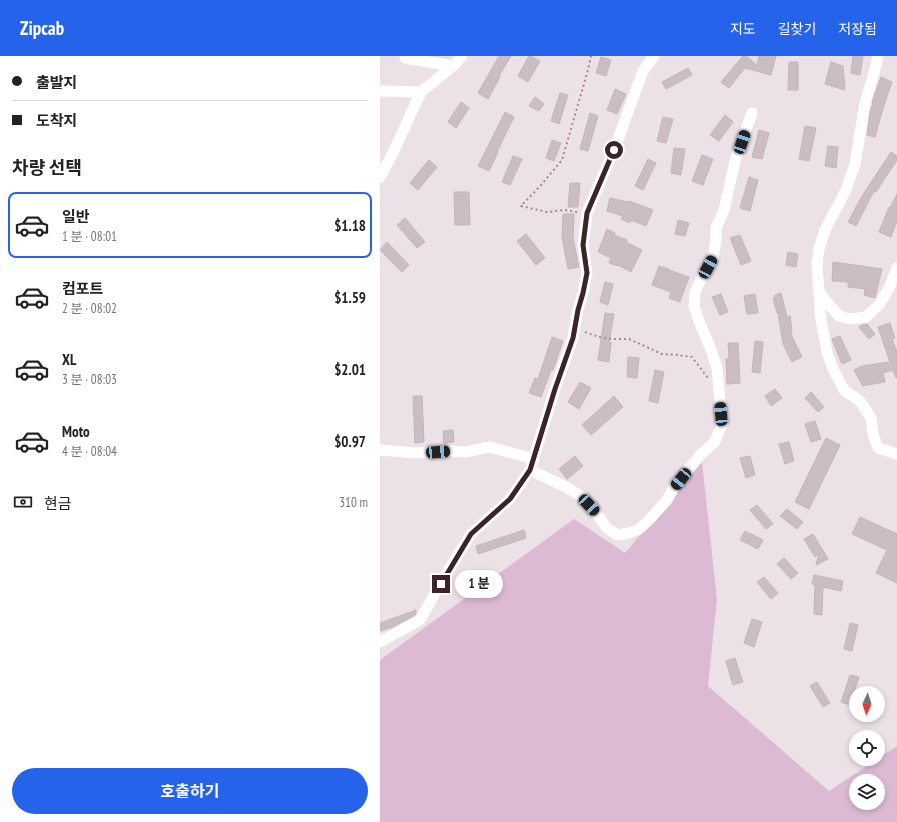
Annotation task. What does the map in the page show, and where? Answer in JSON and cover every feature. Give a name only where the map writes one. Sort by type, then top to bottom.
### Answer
[{"type":"street","points":[[380,177],[420,92],[453,66],[462,56]]},
{"type":"street","points":[[380,642],[420,620],[471,534],[510,499],[530,470],[555,389],[573,338],[583,293],[587,273],[583,245],[587,213],[614,150],[642,71],[654,56]]},
{"type":"street","points":[[878,56],[865,102],[854,164],[846,190],[825,230],[818,249],[817,265],[821,320],[827,352],[833,369],[844,390],[860,401],[871,418],[873,434],[878,448],[897,454]]},
{"type":"street","points":[[405,58],[453,66]]},
{"type":"street","points":[[380,90],[420,92]]},
{"type":"street","points":[[530,470],[566,487],[582,497],[607,528],[617,535],[629,533],[639,529],[649,520],[667,500],[675,486],[701,454],[714,443],[722,425],[717,368],[694,306],[695,292],[713,257],[716,241],[716,228],[724,210],[736,157],[752,113]]},
{"type":"street","points":[[819,292],[839,316],[850,319],[866,317],[879,305],[890,286],[897,268]]},
{"type":"street","points":[[380,450],[416,453],[449,451],[465,452],[490,447],[534,459]]},
{"type":"path","points":[[587,213],[565,210],[547,212],[521,206],[562,160],[591,56]]},
{"type":"path","points":[[574,330],[599,337],[628,339],[662,354],[692,357],[708,378]]},
{"type":"shaded area","points":[[702,462],[717,599],[708,686],[829,791],[849,778],[849,810],[885,810],[885,774],[855,774],[867,766],[885,766],[885,754],[897,746],[897,822],[380,822],[380,660],[574,519],[625,553]]},
{"type":"building","points":[[499,56],[511,56],[488,99],[478,93]]},
{"type":"building","points":[[529,56],[540,61],[528,82],[518,76]]},
{"type":"building","points":[[743,56],[746,56],[757,65],[759,56],[776,56],[771,75],[745,68],[729,88],[721,82]]},
{"type":"building","points":[[853,56],[863,56],[860,75],[851,73]]},
{"type":"building","points":[[601,57],[611,60],[606,76],[596,73]]},
{"type":"building","points":[[789,62],[798,62],[798,90],[788,90]]},
{"type":"building","points":[[831,62],[843,66],[845,90],[825,84]]},
{"type":"building","points":[[688,68],[692,75],[666,89],[662,82]]},
{"type":"building","points":[[881,77],[892,82],[875,137],[867,135],[872,102]]},
{"type":"building","points":[[615,89],[626,94],[617,114],[607,110]]},
{"type":"building","points":[[560,93],[568,95],[559,124],[551,121]]},
{"type":"building","points":[[535,97],[544,104],[539,111],[529,106]]},
{"type":"building","points":[[461,102],[469,108],[456,128],[448,122]]},
{"type":"building","points":[[505,112],[514,117],[489,171],[478,166]]},
{"type":"building","points":[[590,113],[598,116],[588,151],[580,149]]},
{"type":"building","points":[[725,115],[733,122],[719,141],[710,135]]},
{"type":"building","points":[[663,117],[673,119],[666,143],[657,141]]},
{"type":"building","points":[[805,126],[816,128],[809,161],[799,159]]},
{"type":"building","points":[[759,130],[769,133],[762,159],[752,157]]},
{"type":"building","points":[[552,140],[561,143],[554,161],[546,158]]},
{"type":"building","points":[[828,146],[838,147],[836,168],[825,166]]},
{"type":"building","points":[[674,148],[685,149],[681,175],[671,173]]},
{"type":"building","points":[[891,152],[897,156],[897,160],[876,192],[874,191],[856,226],[848,222],[862,196]]},
{"type":"building","points":[[702,155],[713,159],[703,185],[692,181]]},
{"type":"building","points":[[513,156],[522,159],[510,185],[502,182]]},
{"type":"building","points":[[648,159],[656,163],[643,190],[635,186]]},
{"type":"building","points":[[429,160],[437,167],[418,190],[410,183]]},
{"type":"building","points":[[749,177],[758,180],[750,211],[740,208]]},
{"type":"building","points":[[570,183],[580,183],[578,207],[568,207]]},
{"type":"building","points":[[454,192],[469,192],[470,225],[455,225]]},
{"type":"building","points":[[897,194],[897,221],[891,237],[879,232],[889,207],[890,208]]},
{"type":"building","points":[[610,198],[629,201],[653,210],[646,226],[631,220],[630,223],[621,219],[623,216],[607,211]]},
{"type":"building","points":[[563,214],[574,214],[573,238],[579,267],[568,269],[562,237]]},
{"type":"building","points":[[405,218],[425,242],[417,248],[397,225]]},
{"type":"building","points":[[678,220],[689,223],[685,236],[675,234]]},
{"type":"building","points":[[607,229],[615,233],[614,235],[627,240],[626,242],[642,250],[631,272],[618,265],[609,263],[611,258],[598,252]]},
{"type":"building","points":[[526,234],[545,258],[536,265],[517,241]]},
{"type":"building","points":[[740,235],[751,261],[741,265],[730,238]]},
{"type":"building","points":[[387,242],[409,265],[402,272],[380,250]]},
{"type":"building","points":[[788,252],[798,254],[796,267],[786,265]]},
{"type":"building","points":[[833,262],[882,269],[875,298],[864,295],[865,289],[848,287],[848,282],[832,281]]},
{"type":"building","points":[[659,266],[689,277],[680,302],[669,298],[671,292],[652,285]]},
{"type":"building","points":[[605,282],[613,284],[608,305],[600,302]]},
{"type":"building","points":[[781,293],[787,317],[790,316],[792,332],[790,332],[802,357],[792,362],[783,344],[778,313],[773,298],[775,295]]},
{"type":"building","points":[[721,294],[728,312],[720,315],[712,297]]},
{"type":"building","points":[[755,294],[758,313],[747,314],[744,296]]},
{"type":"building","points":[[605,313],[614,314],[609,342],[611,342],[609,362],[598,360]]},
{"type":"building","points":[[890,323],[895,338],[892,339],[897,352],[897,377],[896,378],[893,370],[883,373],[885,382],[863,386],[854,370],[862,366],[890,362],[878,327]]},
{"type":"building","points":[[867,324],[875,334],[869,339],[859,327]]},
{"type":"building","points":[[840,336],[851,360],[842,364],[832,339]]},
{"type":"building","points":[[552,337],[563,341],[553,370],[551,370],[541,397],[529,393],[535,378],[538,379]]},
{"type":"building","points":[[755,341],[763,342],[760,373],[752,372]]},
{"type":"building","points":[[728,343],[738,343],[740,383],[727,384],[726,359],[729,359]]},
{"type":"building","points":[[628,357],[639,358],[637,378],[627,377]]},
{"type":"building","points":[[655,370],[664,372],[658,403],[649,401]]},
{"type":"building","points":[[580,382],[591,388],[579,409],[568,402]]},
{"type":"building","points":[[775,389],[782,398],[771,406],[765,396]]},
{"type":"building","points":[[811,392],[824,407],[818,412],[805,398]]},
{"type":"building","points":[[413,396],[422,396],[424,442],[415,443]]},
{"type":"building","points":[[614,396],[623,407],[591,435],[582,425]]},
{"type":"building","points":[[815,421],[821,439],[811,442],[805,424]]},
{"type":"building","points":[[453,430],[454,442],[444,443],[443,431]]},
{"type":"building","points":[[826,438],[840,445],[809,509],[795,502]]},
{"type":"building","points":[[789,442],[794,461],[785,464],[779,444]]},
{"type":"building","points":[[575,456],[583,466],[567,479],[559,469]]},
{"type":"building","points":[[750,456],[755,475],[746,478],[740,458]]},
{"type":"building","points":[[757,505],[773,524],[766,529],[750,510]]},
{"type":"building","points":[[787,509],[803,522],[797,529],[780,516]]},
{"type":"building","points":[[860,517],[897,534],[897,583],[876,573],[887,550],[852,534]]},
{"type":"building","points":[[524,530],[526,538],[478,554],[476,546]]},
{"type":"building","points":[[745,531],[763,540],[758,549],[740,540]]},
{"type":"building","points":[[813,534],[828,559],[816,565],[819,553],[815,557],[804,539]]},
{"type":"building","points":[[784,558],[798,573],[791,579],[777,564]]},
{"type":"building","points":[[814,575],[843,581],[841,591],[823,587],[822,615],[814,614],[815,585],[812,584]]},
{"type":"building","points":[[764,577],[778,593],[771,599],[757,582]]},
{"type":"building","points":[[416,610],[415,615],[393,627],[380,631],[380,623]]},
{"type":"building","points":[[752,619],[762,622],[754,647],[744,643]]},
{"type":"building","points":[[850,623],[858,625],[852,651],[844,649]]},
{"type":"building","points":[[735,658],[743,682],[733,685],[726,661]]},
{"type":"building","points":[[850,675],[859,677],[856,686],[849,686],[849,705],[841,702]]},
{"type":"building","points":[[817,682],[830,703],[823,707],[810,686]]},
{"type":"route","points":[[441,584],[471,534],[510,499],[530,470],[555,389],[573,338],[583,293],[587,273],[583,245],[587,213],[614,150]]}]
